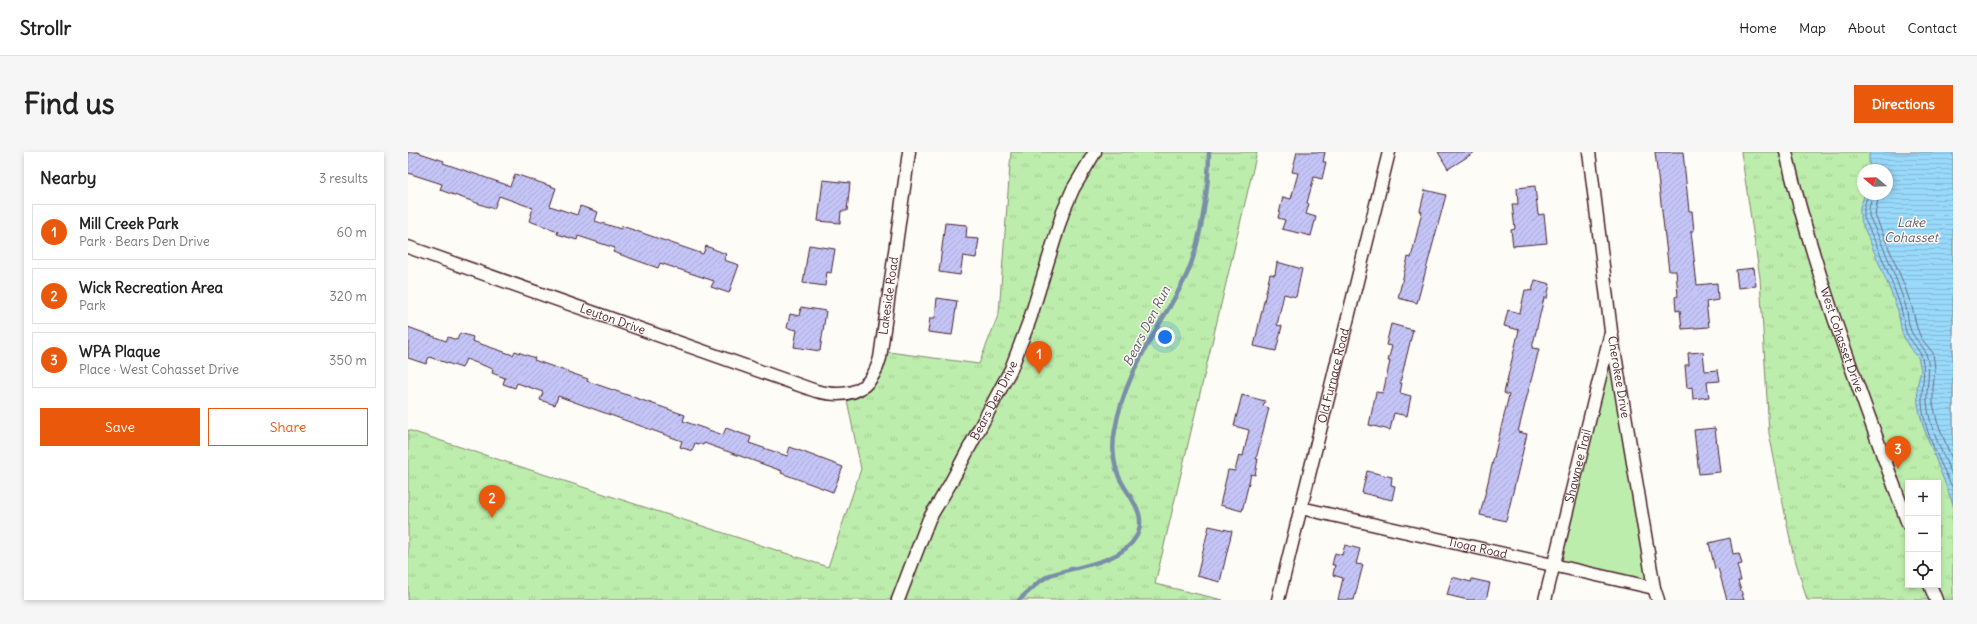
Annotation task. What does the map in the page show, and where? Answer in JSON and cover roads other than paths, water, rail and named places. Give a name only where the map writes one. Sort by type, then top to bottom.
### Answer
[{"type":"street","name":"Lakeside Road","points":[[816,391],[832,395],[846,395],[864,386],[877,370],[880,358],[909,152]]},
{"type":"street","name":"Bears Den Drive","points":[[898,600],[929,519],[950,484],[1011,369],[1030,319],[1063,212],[1073,189],[1095,152]]},
{"type":"street","name":"Old Furnace Road","points":[[1278,600],[1389,152]]},
{"type":"street","name":"Cherokee Drive","points":[[1589,152],[1611,331],[1654,588],[1658,600]]},
{"type":"street","name":"West Cohasset Drive","points":[[1786,152],[1801,213],[1826,290],[1905,516]]},
{"type":"street","name":"Leyton Drive","points":[[408,247],[816,391]]},
{"type":"street","name":"Shawnee Trail","points":[[1545,600],[1611,331]]},
{"type":"street","name":"Tioga Road","points":[[1301,508],[1654,588]]},
{"type":"street","points":[[1931,588],[1936,600]]},
{"type":"water","name":"Lake Cohasset","points":[[1869,152],[1953,152],[1953,504],[1923,426],[1918,405],[1917,387],[1921,370],[1918,357],[1909,347],[1902,333],[1898,311],[1860,218],[1860,207],[1863,200],[1893,200],[1893,164],[1869,164]]},
{"type":"waterway","name":"Bears Den Run","points":[[1019,600],[1040,581],[1050,575],[1109,558],[1120,553],[1129,546],[1136,537],[1139,529],[1139,513],[1119,477],[1115,466],[1115,430],[1126,389],[1144,351],[1187,274],[1192,261],[1206,197],[1209,152]]},
{"type":"place","name":"Mill Creek Park","points":[[1039,374]]},
{"type":"place","name":"WPA Plaque","points":[[1898,469]]},
{"type":"place","name":"Wick Recreation Area","points":[[492,518]]}]
